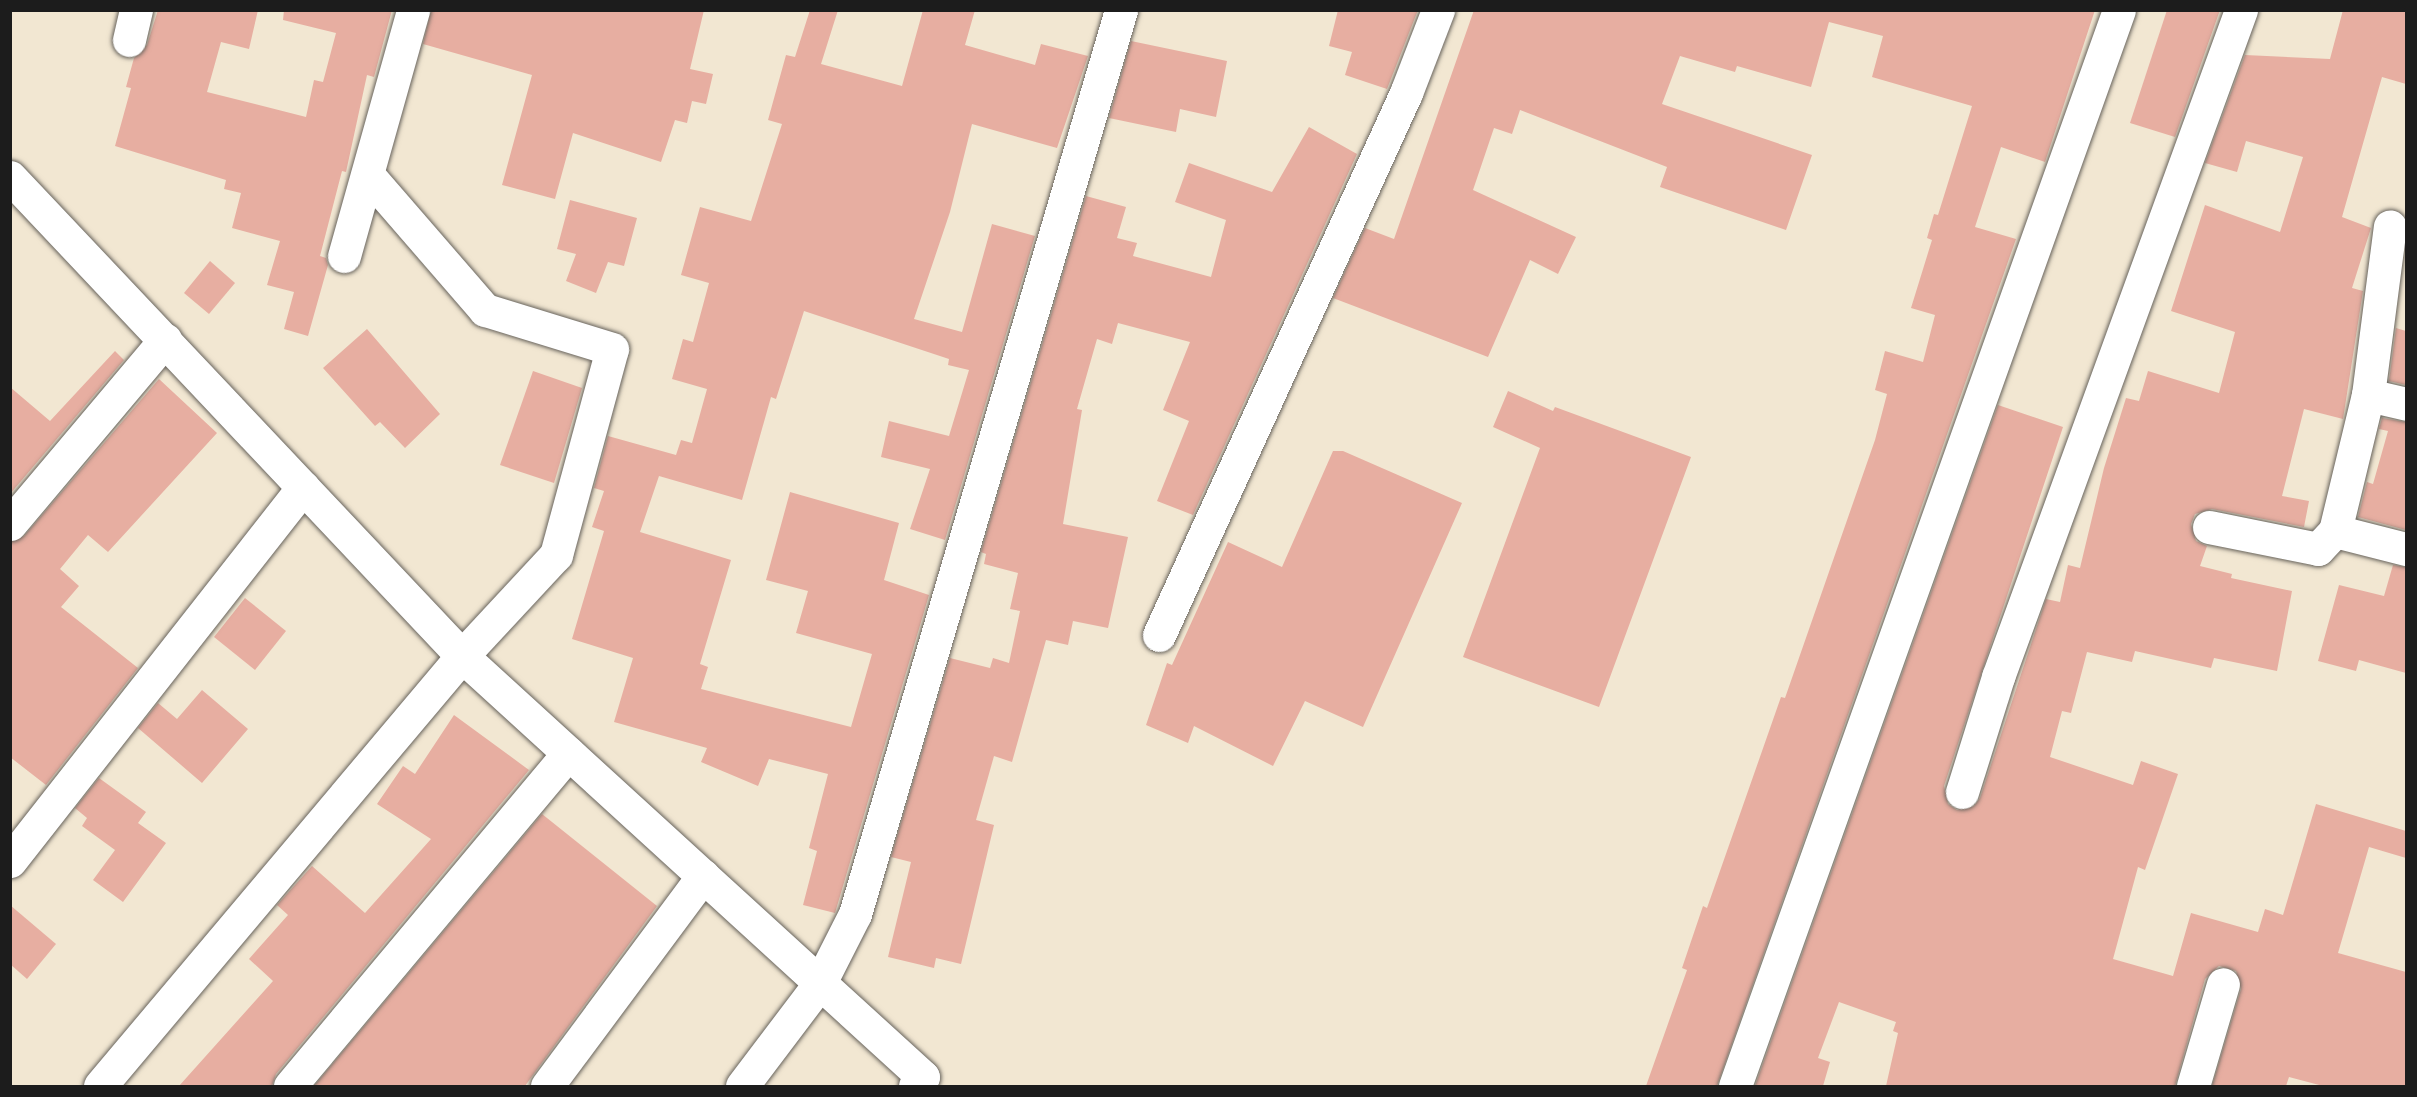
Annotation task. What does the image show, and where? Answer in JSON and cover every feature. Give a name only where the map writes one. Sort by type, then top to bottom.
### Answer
[{"type":"street","points":[[344,256],[413,10]]},
{"type":"street","points":[[742,1086],[820,983],[855,914],[1120,10]]},
{"type":"street","points":[[1159,635],[1401,104],[1438,10]]},
{"type":"street","points":[[1735,1086],[2120,10]]},
{"type":"street","points":[[1962,792],[1998,677],[2241,10]]},
{"type":"street","points":[[100,1086],[462,656],[556,555],[612,349],[485,310],[368,175]]},
{"type":"street","points":[[10,177],[462,656],[923,1077],[915,1086]]},
{"type":"street","points":[[2209,527],[2318,549],[2335,531],[2368,395],[2390,226]]},
{"type":"street","points":[[10,524],[165,340]]},
{"type":"street","points":[[2368,395],[2406,404]]},
{"type":"street","points":[[10,861],[303,487]]},
{"type":"street","points":[[2335,531],[2406,549]]},
{"type":"street","points":[[290,1086],[568,753]]},
{"type":"street","points":[[547,1086],[703,876]]},
{"type":"street","points":[[2193,1086],[2223,984]]},
{"type":"building","points":[[158,10],[258,10],[249,49],[221,42],[207,92],[306,117],[314,80],[323,82],[336,33],[283,20],[284,10],[392,10],[374,77],[367,75],[346,172],[342,171],[320,256],[326,258],[328,265],[308,336],[284,329],[294,292],[267,285],[280,241],[232,228],[241,193],[224,189],[226,180],[115,146],[131,88],[126,87],[134,58],[147,45]]},
{"type":"building","points":[[431,10],[704,10],[690,69],[713,74],[706,104],[692,101],[687,123],[675,120],[661,162],[573,133],[555,199],[502,185],[532,75],[423,44]]},
{"type":"building","points":[[810,10],[838,10],[821,64],[902,86],[923,10],[975,10],[965,45],[1035,65],[1041,44],[1088,56],[1057,148],[972,124],[950,212],[914,319],[962,332],[992,224],[1035,236],[945,540],[910,529],[930,469],[881,457],[889,421],[949,436],[969,370],[948,365],[949,359],[804,311],[776,399],[771,397],[742,500],[659,476],[640,532],[731,560],[700,664],[708,667],[701,689],[851,727],[872,654],[796,633],[808,591],[766,580],[790,492],[899,523],[884,580],[929,595],[835,913],[803,905],[817,851],[809,848],[828,774],[769,759],[758,786],[701,762],[707,748],[614,722],[633,658],[572,639],[604,531],[592,527],[604,491],[594,488],[608,436],[676,455],[681,440],[692,443],[707,389],[672,379],[683,339],[693,342],[709,283],[681,275],[700,207],[751,221],[782,124],[768,120],[786,55],[795,57]]},
{"type":"building","points":[[1338,10],[1418,10],[1387,89],[1345,75],[1352,52],[1329,46]]},
{"type":"building","points":[[1474,10],[2095,10],[2045,162],[2001,147],[1975,227],[2016,239],[1717,1086],[1646,1086],[1687,970],[1682,968],[1703,906],[1707,908],[1781,697],[1785,698],[1875,440],[1887,394],[1875,390],[1885,351],[1923,362],[1935,315],[1911,308],[1932,240],[1927,238],[1934,214],[1938,215],[1972,106],[1872,77],[1883,36],[1829,22],[1811,87],[1737,66],[1735,72],[1680,56],[1662,104],[1812,155],[1786,230],[1660,187],[1667,167],[1520,110],[1512,134],[1494,128],[1473,190],[1576,237],[1558,274],[1530,260],[1488,357],[1333,298],[1365,228],[1394,239]]},
{"type":"building","points":[[2167,10],[2220,10],[2175,137],[2130,123]]},
{"type":"building","points":[[2343,10],[2406,10],[2406,84],[2382,77],[2342,217],[2371,228],[2352,288],[2363,291],[2343,419],[2304,409],[2282,496],[2309,501],[2304,527],[2212,509],[2195,514],[2191,524],[2196,541],[2207,546],[2200,566],[2232,574],[2231,578],[2292,591],[2277,671],[2214,658],[2211,668],[2135,651],[2132,662],[2087,652],[2071,713],[2062,711],[2050,757],[2133,785],[2141,761],[2178,774],[2145,870],[2138,867],[2113,959],[2173,976],[2191,913],[2258,932],[2265,909],[2283,915],[2316,804],[2406,831],[2406,858],[2369,847],[2338,953],[2406,972],[2406,1086],[2323,1086],[2289,1077],[2286,1086],[2212,1086],[2241,989],[2236,971],[2219,966],[2205,979],[2175,1086],[1886,1086],[1898,1033],[1893,1031],[1896,1022],[1839,1002],[1818,1058],[1830,1062],[1823,1086],[1755,1086],[1998,405],[2063,427],[1944,786],[1948,804],[1957,810],[1974,806],[1980,798],[2046,599],[2060,602],[2068,565],[2080,568],[2104,468],[2126,398],[2139,401],[2148,371],[2219,393],[2235,332],[2171,311],[2205,205],[2280,232],[2303,157],[2246,141],[2237,172],[2205,163],[2245,55],[2330,59]]},
{"type":"building","points":[[1131,41],[1227,61],[1216,117],[1180,109],[1176,132],[1109,118]]},
{"type":"building","points":[[1309,127],[1357,154],[1193,515],[1157,501],[1189,421],[1163,410],[1190,342],[1118,323],[1112,344],[1097,339],[1077,409],[1082,410],[1063,524],[1128,537],[1108,628],[1073,621],[1068,645],[1046,640],[1012,762],[994,756],[976,820],[994,825],[961,964],[936,958],[934,968],[888,957],[911,862],[891,857],[950,658],[990,668],[993,658],[1009,663],[1020,611],[1010,609],[1018,573],[984,564],[986,554],[981,552],[1086,196],[1126,207],[1117,238],[1137,243],[1133,256],[1211,277],[1226,220],[1175,202],[1189,163],[1272,192]]},
{"type":"building","points":[[570,200],[637,218],[624,266],[608,262],[596,293],[566,281],[576,254],[557,249]]},
{"type":"building","points":[[210,261],[235,283],[209,314],[184,293]]},
{"type":"building","points":[[2396,328],[2406,331],[2406,385],[2389,381]]},
{"type":"building","points":[[367,329],[440,414],[405,448],[380,422],[375,426],[323,368]]},
{"type":"building","points":[[115,351],[124,360],[10,494],[10,387],[50,421]]},
{"type":"building","points":[[533,371],[582,388],[554,483],[500,465]]},
{"type":"building","points":[[159,379],[217,433],[108,552],[88,535],[60,569],[79,586],[61,607],[138,668],[46,785],[10,757],[10,542],[24,536]]},
{"type":"building","points":[[1508,391],[1553,411],[1555,407],[1691,457],[1599,707],[1463,657],[1540,448],[1493,427]]},
{"type":"building","points":[[2382,418],[2406,422],[2406,530],[2358,517],[2367,482],[2373,484],[2388,431],[2379,429]]},
{"type":"building","points":[[1333,451],[1343,451],[1462,503],[1363,727],[1305,701],[1273,766],[1194,726],[1188,743],[1146,725],[1167,663],[1172,665],[1228,542],[1282,567]]},
{"type":"building","points":[[2393,565],[2406,567],[2406,673],[2359,660],[2356,671],[2318,661],[2339,585],[2384,596]]},
{"type":"building","points":[[245,598],[286,631],[255,670],[214,637]]},
{"type":"building","points":[[202,690],[248,729],[202,783],[138,728],[158,703],[177,719]]},
{"type":"building","points":[[454,715],[529,770],[276,1074],[272,1086],[179,1086],[273,981],[249,959],[288,915],[277,905],[312,866],[365,913],[431,839],[377,804],[403,766],[415,774]]},
{"type":"building","points":[[99,778],[146,812],[138,823],[166,843],[123,902],[93,880],[115,850],[82,826],[87,818],[75,808]]},
{"type":"building","points":[[542,814],[657,906],[525,1086],[314,1086]]},
{"type":"building","points":[[10,905],[56,944],[27,979],[10,964]]}]
